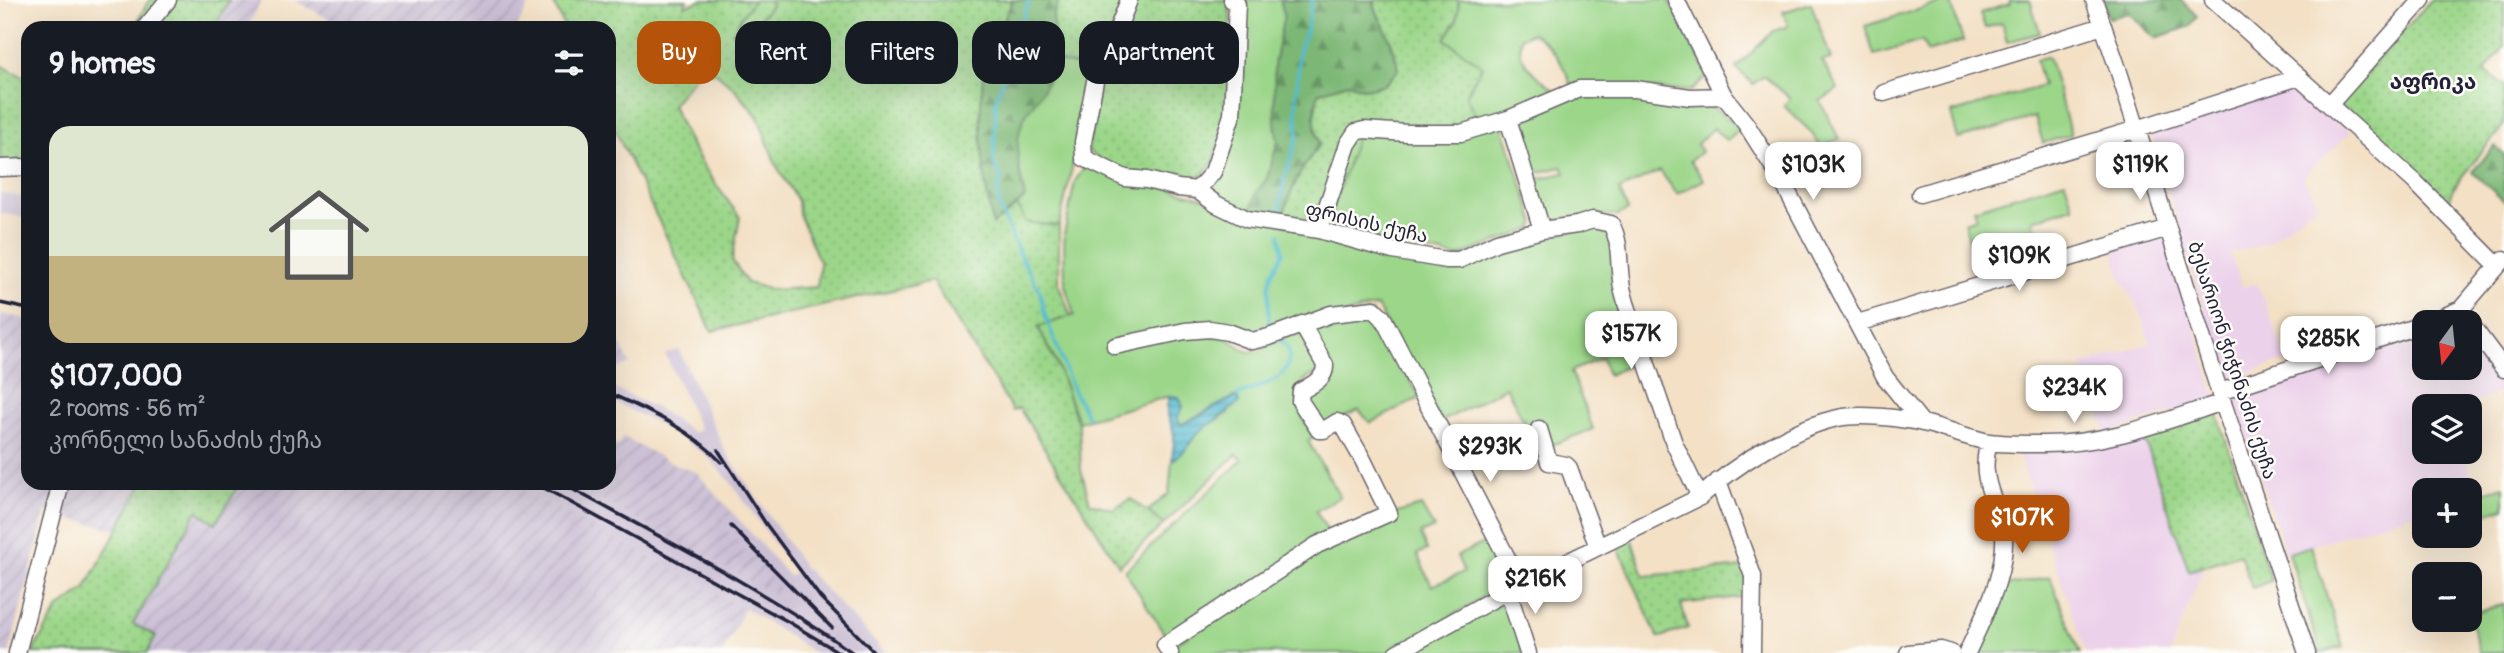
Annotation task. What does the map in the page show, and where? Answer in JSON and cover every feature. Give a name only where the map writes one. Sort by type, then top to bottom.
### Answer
[{"type":"street","points":[[151,21],[168,0]]},
{"type":"street","name":"ფრისის ქუჩა","points":[[1129,0],[1114,38],[1101,51],[1083,142],[1084,158],[1125,178],[1197,190],[1216,204],[1247,219],[1319,230],[1393,251],[1446,260],[1459,260],[1497,242],[1542,230],[1593,220],[1611,224],[1616,233],[1620,253],[1620,281],[1626,303],[1674,443],[1700,497]]},
{"type":"street","points":[[1197,190],[1213,172],[1231,115],[1237,4],[1232,0]]},
{"type":"street","points":[[1676,0],[1724,96],[1746,124],[1782,181],[1885,377],[1922,423]]},
{"type":"street","name":"ბესარიონ ჭიჭინაძის ქუჩა","points":[[2094,0],[2221,397],[2307,653]]},
{"type":"street","points":[[2213,0],[2438,203],[2500,270],[2472,310]]},
{"type":"street","points":[[2330,104],[2423,0]]},
{"type":"street","points":[[1884,93],[2103,26]]},
{"type":"street","points":[[1920,194],[2137,130],[2299,77]]},
{"type":"street","points":[[1319,230],[1348,144],[1356,132],[1461,132],[1508,119],[1579,89],[1635,89],[1690,97],[1724,96]]},
{"type":"street","points":[[1508,119],[1542,230]]},
{"type":"street","points":[[0,169],[21,168]]},
{"type":"street","points":[[1858,323],[2168,228]]},
{"type":"street","points":[[1115,346],[1185,331],[1210,329],[1252,341],[1269,338],[1331,314],[1374,309],[1383,318],[1515,588],[1528,653]]},
{"type":"street","points":[[1170,653],[1165,645],[1317,545],[1389,513],[1343,425],[1337,422],[1319,430],[1300,401],[1301,391],[1322,377],[1325,371],[1325,365],[1302,324]]},
{"type":"street","points":[[1396,653],[1515,588],[1700,497],[1718,481],[1794,433],[1815,424],[1841,417],[1922,423],[1989,442],[2086,443],[2113,438],[2412,328]]},
{"type":"street","points":[[2482,339],[2504,369]]},
{"type":"street","points":[[1539,429],[1549,462],[1569,468],[1598,547]]},
{"type":"street","points":[[1967,653],[1998,580],[2005,549],[2003,522],[1989,489],[1984,460],[1989,442]]},
{"type":"street","points":[[1718,481],[1754,576],[1752,653]]},
{"type":"street","points":[[17,653],[59,490]]},
{"type":"street","points":[[1909,653],[1941,650],[1951,653]]},
{"type":"shaded area","points":[[229,0],[262,0],[251,21],[218,21]]},
{"type":"shaded area","points":[[294,0],[532,0],[520,21],[333,21]]},
{"type":"shaded area","points":[[2290,87],[2301,88],[2351,132],[2303,177],[2318,203],[2266,244],[2230,253],[2243,287],[2257,283],[2287,360],[2225,380],[2151,132]]},
{"type":"shaded area","points":[[0,193],[21,197],[21,217],[0,213]]},
{"type":"shaded area","points":[[2161,236],[2167,237],[2216,399],[2106,433],[2082,365],[2150,343],[2140,311],[2120,276],[2113,251]]},
{"type":"shaded area","points":[[0,314],[21,318],[21,490],[139,490],[118,530],[63,517],[46,510],[9,653],[0,653]]},
{"type":"shaded area","points":[[616,335],[630,364],[616,369]]},
{"type":"shaded area","points":[[2412,338],[2412,380],[2482,380],[2482,353],[2504,384],[2504,392],[2482,399],[2482,394],[2412,394],[2412,464],[2468,464],[2472,478],[2412,478],[2412,514],[2286,554],[2234,398]]},
{"type":"shaded area","points":[[679,350],[725,451],[804,567],[886,653],[815,653],[745,608],[525,490],[584,490],[781,598],[783,591],[721,523],[732,512],[789,576],[795,572],[729,480],[707,456],[681,438],[616,403],[616,389],[658,409],[694,433],[700,429],[665,354]]},
{"type":"shaded area","points":[[2143,435],[2189,571],[2204,566],[2170,653],[2086,653],[2017,450],[2068,451],[2107,447]]},
{"type":"shaded area","points":[[623,437],[676,465],[696,472],[732,512],[721,523],[784,591],[780,598],[584,490],[616,490],[616,445]]},
{"type":"shaded area","points":[[236,490],[525,490],[745,608],[723,653],[147,653],[156,636],[133,624],[197,510],[216,523]]},
{"type":"green space","points":[[149,0],[229,0],[218,21],[138,21]]},
{"type":"green space","points":[[552,0],[687,0],[685,6],[702,0],[754,0],[739,21],[735,21],[735,84],[831,84],[831,21],[753,21],[771,6],[769,0],[1013,0],[1004,21],[972,21],[972,84],[983,84],[981,119],[987,193],[993,224],[1017,206],[1026,222],[1059,226],[1059,285],[1071,317],[1038,327],[1057,364],[1079,426],[1081,470],[1090,503],[1113,509],[1131,499],[1164,524],[1119,566],[1019,408],[1013,411],[932,281],[712,331],[616,132],[616,21],[562,21]],"holes":[[[637,21],[721,21],[721,77],[736,90],[758,117],[776,165],[798,201],[799,214],[820,263],[817,287],[773,290],[747,283],[732,260],[740,217],[702,163],[672,105],[689,84],[637,84]]]},
{"type":"green space","points":[[754,0],[769,0],[771,6],[757,21],[739,21]]},
{"type":"green space","points":[[1013,0],[1060,0],[1053,21],[1004,21]]},
{"type":"green space","points":[[1060,0],[1127,0],[1117,21],[1079,21],[1079,66],[1065,63],[1065,21],[1053,21]]},
{"type":"green space","points":[[1132,0],[1230,2],[1230,21],[1121,21]]},
{"type":"green space","points":[[1238,0],[1280,0],[1284,15],[1274,63],[1275,124],[1278,141],[1267,178],[1256,193],[1249,217],[1206,192],[1239,111]]},
{"type":"green space","points":[[1280,0],[1374,0],[1399,69],[1385,84],[1366,89],[1348,83],[1319,92],[1315,118],[1320,144],[1296,181],[1281,222],[1249,217],[1256,193],[1267,178],[1278,141],[1275,124],[1274,63],[1284,15]]},
{"type":"green space","points":[[1374,0],[1459,0],[1457,20],[1445,39],[1482,66],[1466,96],[1478,121],[1316,223],[1281,222],[1296,181],[1320,144],[1315,118],[1319,92],[1348,83],[1366,89],[1385,84],[1399,69]]},
{"type":"green space","points":[[1459,0],[1669,0],[1708,76],[1691,91],[1571,85],[1556,55],[1545,42],[1532,33],[1521,37],[1521,55],[1531,70],[1559,94],[1478,121],[1466,96],[1482,66],[1445,39],[1457,20]]},
{"type":"green space","points":[[1950,0],[1963,41],[1927,52],[1922,41],[1874,55],[1865,26]]},
{"type":"green space","points":[[2009,0],[2030,0],[2040,33],[2007,42],[2002,23],[1985,28],[1980,13],[2010,4]]},
{"type":"green space","points":[[2103,0],[2181,0],[2197,16],[2189,27],[2155,38],[2129,13],[2109,18]]},
{"type":"green space","points":[[2431,0],[2504,0],[2504,47],[2485,71],[2504,86],[2504,125],[2454,186],[2449,208],[2338,104]]},
{"type":"green space","points":[[1811,3],[1831,59],[1822,61],[1838,89],[1820,101],[1839,139],[1821,147],[1810,131],[1784,106],[1790,98],[1764,76],[1753,84],[1736,68],[1773,31],[1788,26],[1783,12]]},
{"type":"green space","points":[[2048,56],[2071,135],[2043,143],[2035,117],[1958,139],[1951,113],[2043,86],[2036,60]]},
{"type":"green space","points":[[1065,63],[1079,66],[1079,84],[1091,84],[1059,226],[1026,222],[1017,206],[1025,198],[1018,155],[1019,133],[1027,113],[1046,84],[1065,84]]},
{"type":"green space","points":[[0,65],[21,76],[21,162],[0,163]]},
{"type":"green space","points":[[983,84],[1047,84],[1025,116],[1019,171],[1025,198],[993,225],[983,156]]},
{"type":"green space","points":[[1098,84],[1231,84],[1231,105],[1213,163],[1193,185],[1123,174],[1088,151]]},
{"type":"green space","points":[[1579,92],[1693,100],[1714,109],[1741,127],[1727,141],[1713,128],[1697,144],[1701,152],[1690,161],[1704,180],[1677,194],[1660,171],[1619,190],[1628,210],[1616,216],[1602,215],[1543,222],[1531,180],[1565,173],[1562,167],[1531,174],[1515,122]]},
{"type":"green space","points":[[1502,125],[1535,223],[1532,229],[1456,257],[1326,229],[1357,136]]},
{"type":"green space","points":[[2495,146],[2504,154],[2504,201],[2472,172]]},
{"type":"green space","points":[[1086,166],[1197,196],[1319,235],[1441,264],[1498,246],[1597,226],[1610,233],[1642,359],[1608,375],[1602,358],[1571,371],[1593,429],[1539,450],[1506,387],[1441,422],[1377,306],[1263,335],[1187,334],[1226,338],[1248,352],[1259,351],[1299,327],[1320,365],[1318,373],[1301,386],[1298,402],[1313,437],[1308,441],[1340,497],[1316,511],[1330,535],[1167,638],[1125,571],[1242,460],[1237,454],[1164,524],[1148,511],[1169,493],[1172,460],[1182,453],[1198,432],[1232,408],[1236,396],[1180,425],[1170,396],[1078,422],[1057,364],[1038,327],[1074,315],[1065,285],[1064,235],[1075,181]]},
{"type":"green space","points":[[2065,181],[2073,207],[2032,220],[2036,231],[2011,239],[2008,231],[1970,243],[1964,222],[1977,218],[1974,209]]},
{"type":"green space","points":[[1372,312],[1420,398],[1370,423],[1359,410],[1323,426],[1303,392],[1322,379],[1309,326]]},
{"type":"green space","points":[[2217,412],[2271,581],[2252,588],[2240,554],[2189,571],[2143,435]]},
{"type":"green space","points":[[2504,486],[2504,508],[2482,515],[2482,492]]},
{"type":"green space","points":[[139,490],[236,490],[216,523],[197,511],[133,624],[156,636],[147,653],[32,653],[58,609],[85,589]]},
{"type":"green space","points":[[1421,506],[1434,528],[1420,534],[1427,550],[1417,554],[1432,586],[1464,572],[1457,556],[1492,539],[1509,574],[1509,581],[1391,653],[1175,653],[1175,644],[1323,546],[1355,530]]},
{"type":"green space","points":[[1631,537],[1644,576],[1744,567],[1750,596],[1681,604],[1688,628],[1658,638],[1616,543]]},
{"type":"green space","points":[[2311,546],[2343,647],[2321,653],[2289,553]]},
{"type":"green space","points":[[2050,577],[2080,653],[1975,653],[2000,587]]},
{"type":"green space","points":[[1507,594],[1523,653],[1412,653]]},
{"type":"green space","points":[[2504,604],[2504,653],[2480,653],[2474,632],[2482,632],[2482,611]]},
{"type":"water","points":[[1170,396],[1179,397],[1183,407],[1177,418],[1181,425],[1237,396],[1239,403],[1199,432],[1182,453],[1172,460],[1174,437],[1167,413]]},
{"type":"waterway","points":[[1029,0],[996,100],[994,163],[1001,178],[998,190],[999,206],[1019,253],[1040,292],[1045,315],[1074,392],[1088,417]]},
{"type":"waterway","points":[[1279,215],[1284,181],[1298,135],[1296,112],[1299,50],[1308,25],[1312,0]]},
{"type":"waterway","points":[[1269,327],[1269,285],[1283,253],[1280,234]]},
{"type":"waterway","points":[[1237,396],[1271,382],[1285,371],[1289,353],[1286,345],[1279,340]]},
{"type":"railway","points":[[0,303],[21,308]]},
{"type":"railway","points":[[616,396],[683,430],[721,462]]},
{"type":"railway","points":[[718,450],[766,524],[820,597],[875,653]]},
{"type":"railway","points":[[548,490],[787,621],[840,653]]},
{"type":"railway","points":[[574,490],[746,585],[853,653]]},
{"type":"railway","points":[[731,526],[832,628]]},
{"type":"district","name":"აფრიკა","points":[[2433,82]]}]
